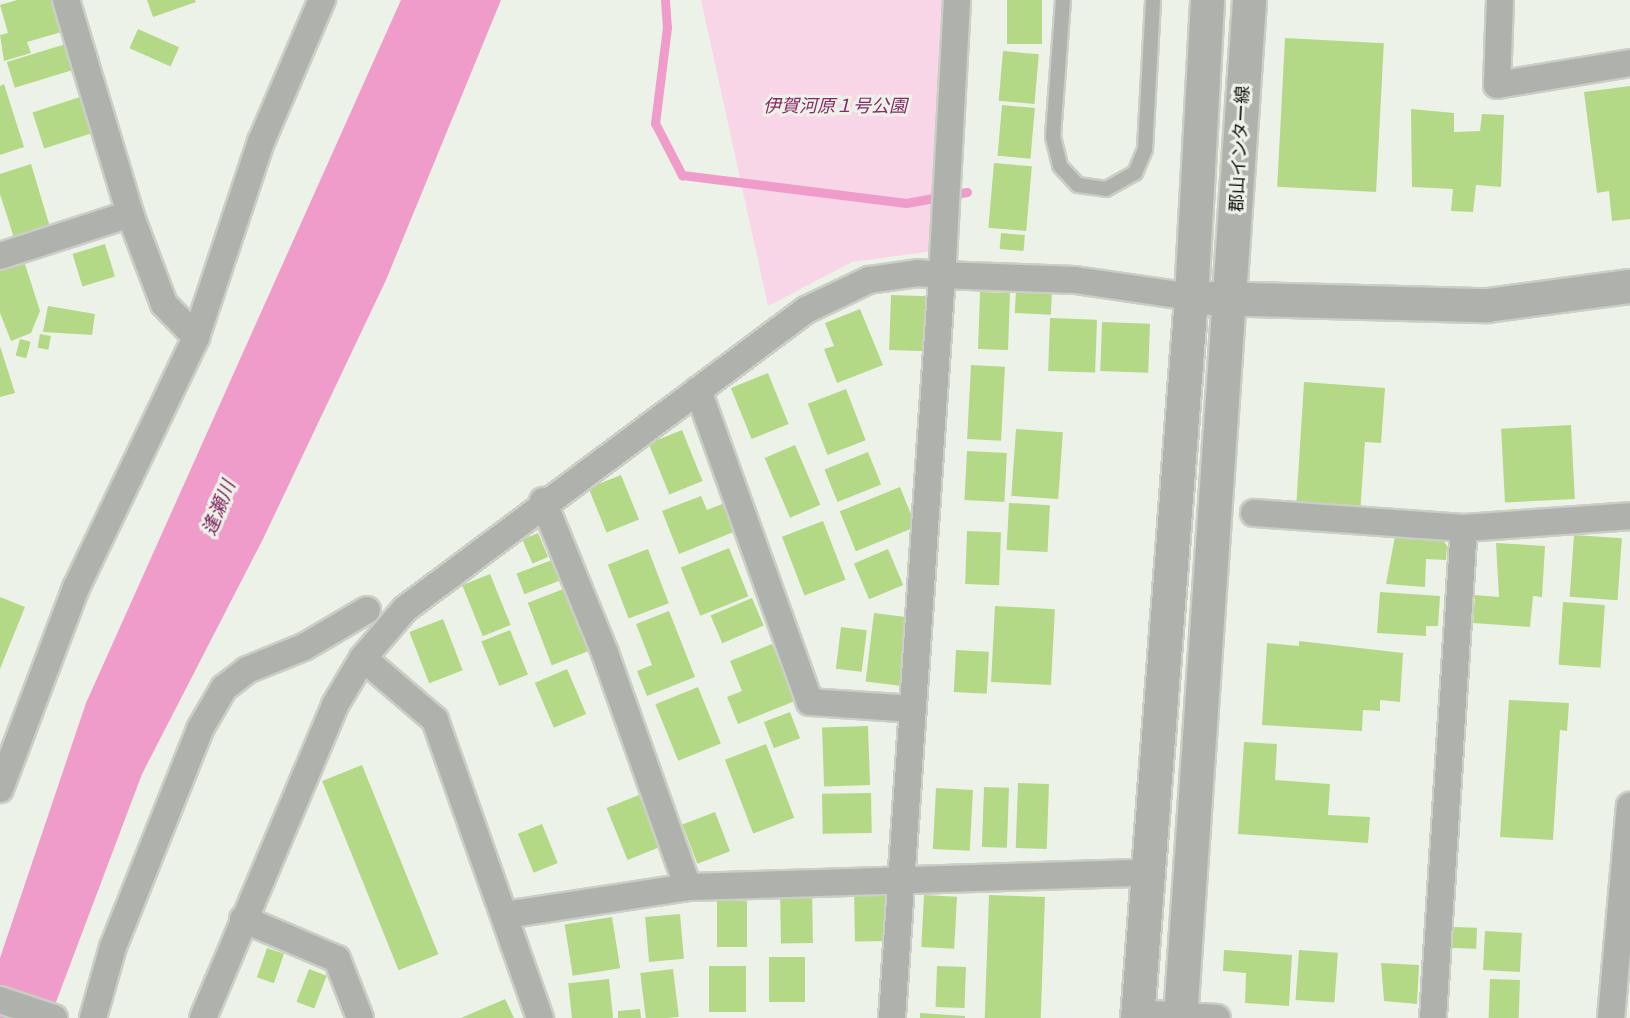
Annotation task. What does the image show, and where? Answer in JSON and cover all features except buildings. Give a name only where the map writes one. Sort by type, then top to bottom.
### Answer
[{"type":"street","points":[[66,0],[130,214],[164,304],[196,337]]},
{"type":"street","points":[[0,789],[76,588],[196,337],[261,142],[322,0]]},
{"type":"street","points":[[892,1018],[942,275],[957,0]]},
{"type":"street","points":[[1207,0],[1191,297],[1145,873],[1137,1016],[1217,1018]]},
{"type":"street","name":"郡山インター線","points":[[1180,1017],[1231,299],[1249,0]]},
{"type":"street","points":[[1500,0],[1497,85],[1630,63]]},
{"type":"street","points":[[0,256],[130,214]]},
{"type":"street","points":[[202,1018],[296,788],[362,658],[405,609],[543,501],[698,390],[777,329],[848,288],[895,275],[942,275],[1075,279],[1191,297],[1487,304],[1630,286]]},
{"type":"street","points":[[698,390],[810,702],[912,709]]},
{"type":"street","points":[[543,501],[606,653],[688,887]]},
{"type":"street","points":[[1254,513],[1464,528],[1630,516]]},
{"type":"street","points":[[1433,1018],[1464,528]]},
{"type":"street","points":[[93,1018],[113,947],[189,754],[224,688],[247,670],[304,647],[367,610]]},
{"type":"street","points":[[362,658],[435,720],[506,915],[540,1018]]},
{"type":"street","points":[[1611,1018],[1630,806]]},
{"type":"street","points":[[506,915],[688,887],[901,878],[1145,873]]},
{"type":"street","points":[[243,919],[337,958],[360,1018]]},
{"type":"street","points":[[0,1000],[54,1018]]},
{"type":"lane","points":[[1063,0],[1054,137],[1060,166],[1078,185],[1106,189],[1135,173],[1144,149],[1153,0]]},
{"type":"green space","name":"伊賀河原１号公園","points":[[701,0],[947,0],[933,251],[852,262],[768,306]]},
{"type":"water","name":"逢瀬川","points":[[401,0],[501,0],[386,280],[263,539],[142,774],[50,1018],[0,1018],[0,958],[86,703]]},
{"type":"waterway","points":[[665,0],[667,27],[655,123],[682,175],[906,203],[967,192]]}]
